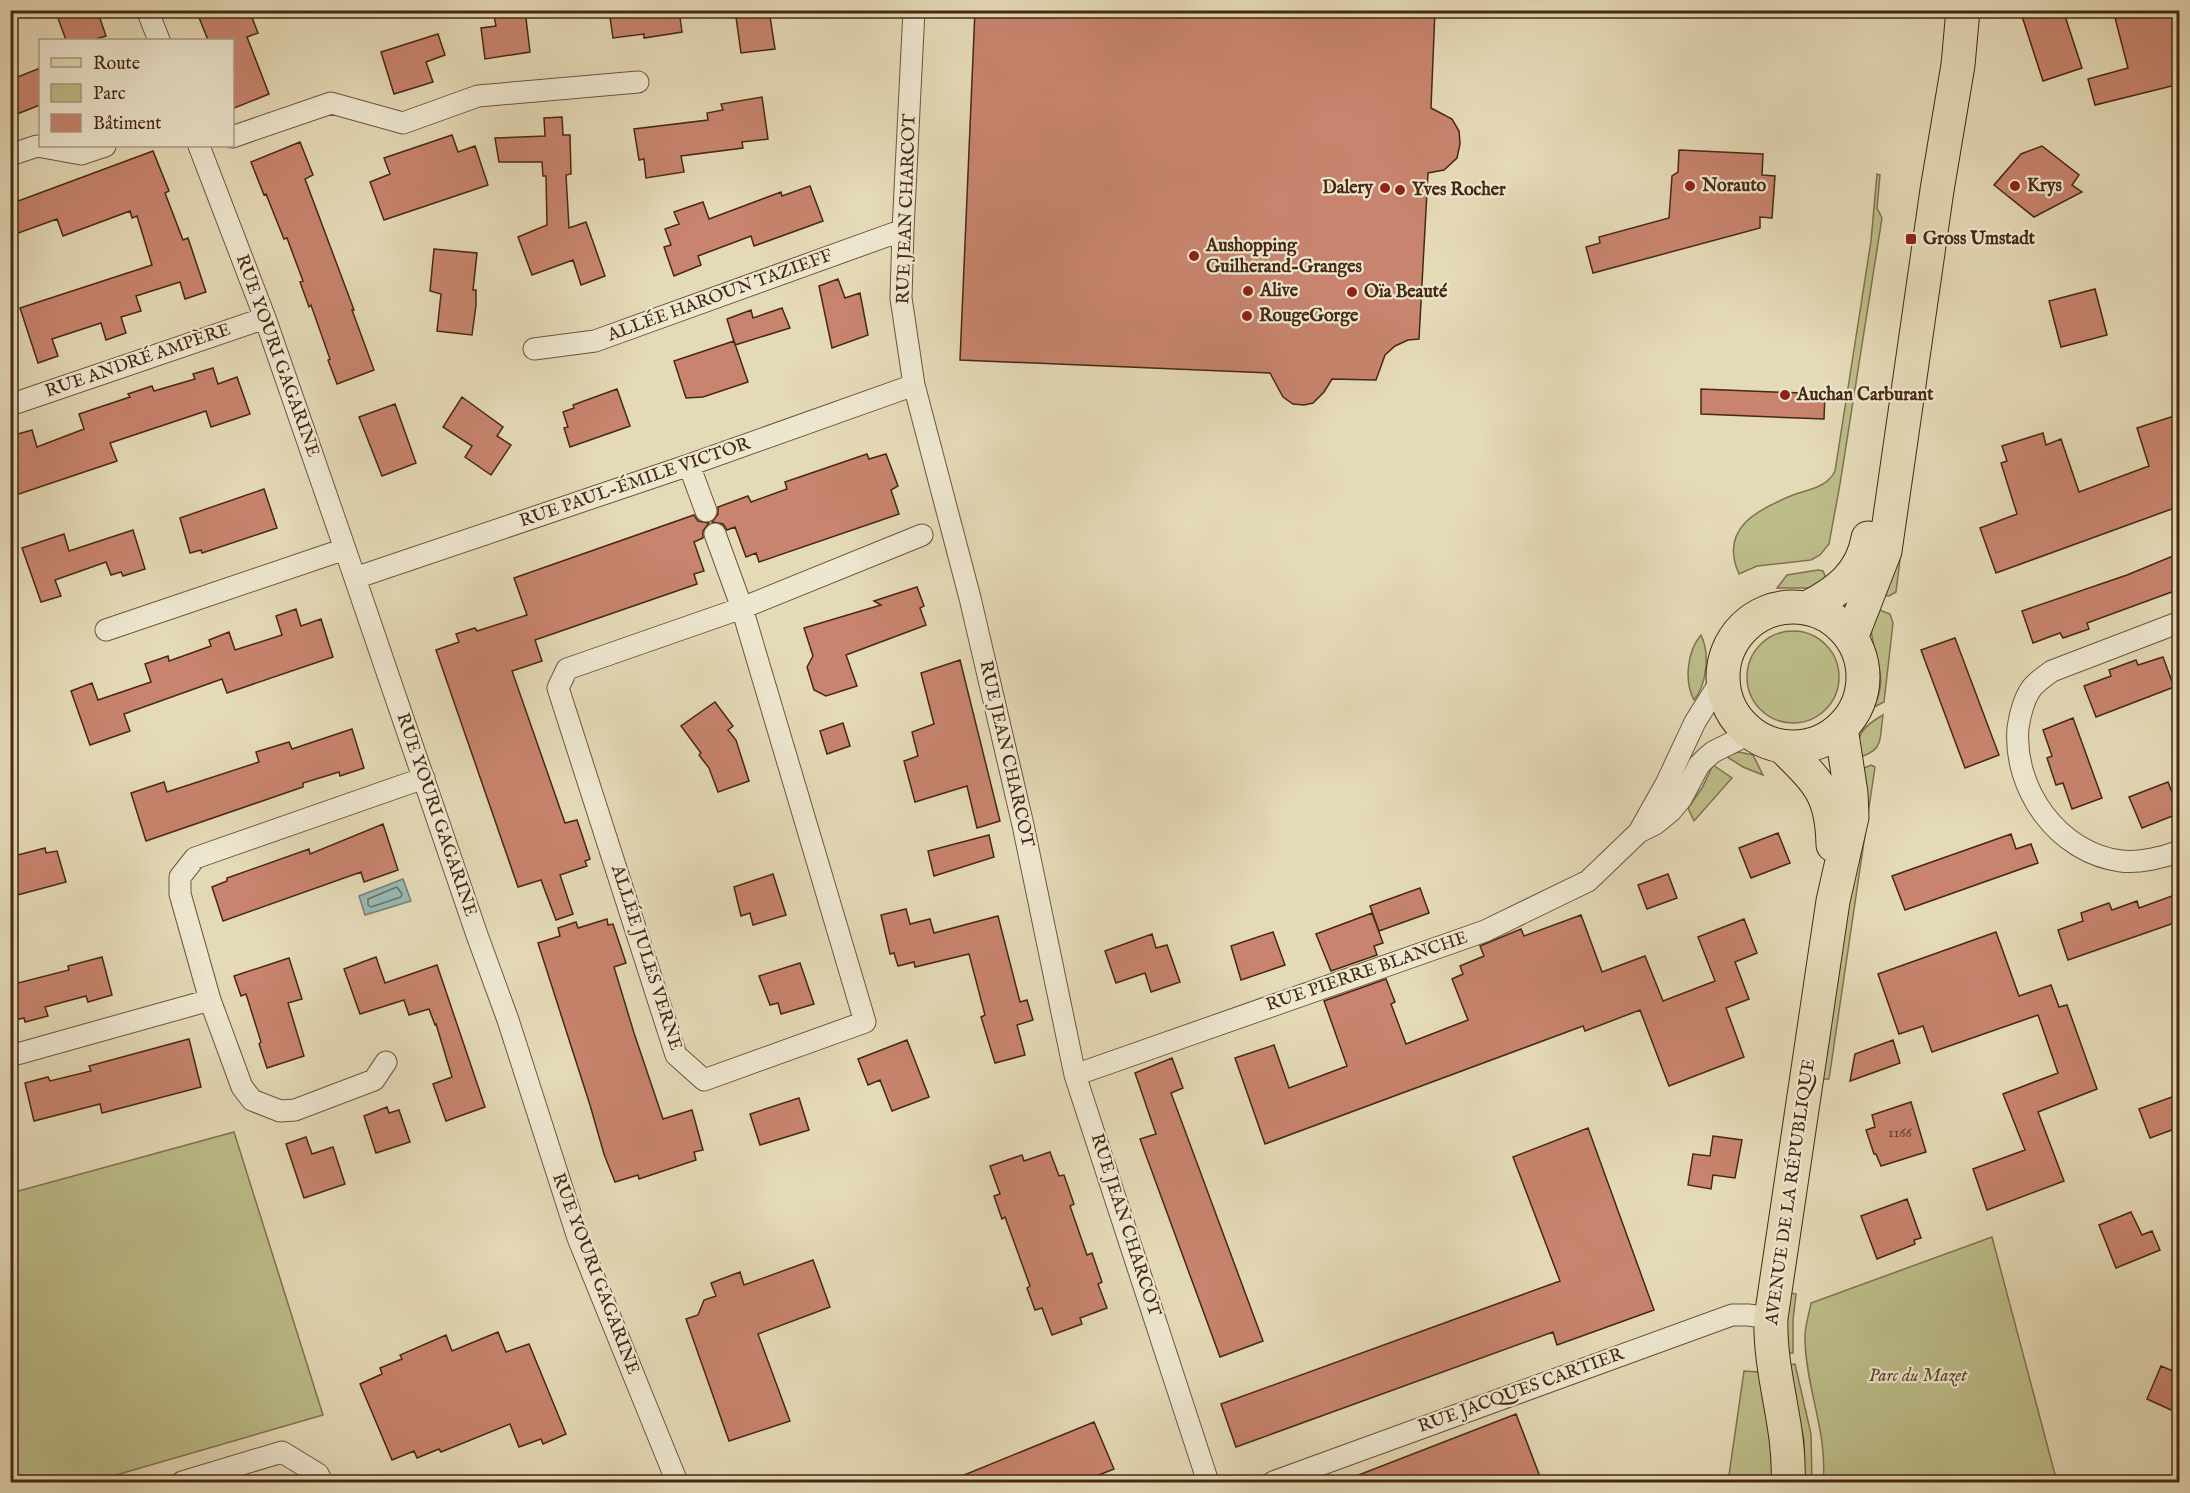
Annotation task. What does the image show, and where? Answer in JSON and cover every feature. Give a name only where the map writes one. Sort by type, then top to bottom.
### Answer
[{"type":"main road","points":[[1808,608],[1832,595],[1845,584],[1860,565],[1866,546],[1938,65],[1941,10]]},
{"type":"main road","points":[[1851,638],[1885,551],[1937,189],[1958,65],[1963,10]]},
{"type":"main road","points":[[1791,607],[1808,608],[1839,625],[1851,638],[1862,664],[1861,692],[1850,718],[1841,728],[1820,742],[1808,746],[1783,747],[1751,733],[1736,718],[1726,700],[1722,679],[1727,653],[1738,633],[1764,612],[1791,607]]},
{"type":"main road","name":"AVENUE DE LA RÉPUBLIQUE","points":[[1788,1482],[1786,1436],[1770,1339],[1771,1318],[1833,901],[1852,817],[1841,728]]},
{"type":"main road","name":"AVENUE DE LA RÉPUBLIQUE","points":[[1783,747],[1817,781],[1828,802],[1833,819],[1833,901]]},
{"type":"street","points":[[147,10],[159,39]]},
{"type":"street","name":"RUE JEAN CHARCOT","points":[[914,10],[901,298],[914,385],[973,609],[1023,825],[1075,1075],[1208,1482]]},
{"type":"street","points":[[234,135],[331,103],[403,123],[478,96],[638,82]]},
{"type":"street","points":[[10,155],[39,146]]},
{"type":"street","points":[[42,147],[81,154],[102,147]]},
{"type":"street","name":"RUE YOURI GAGARINE","points":[[202,147],[265,318],[508,1020],[578,1238],[677,1482]]},
{"type":"street","name":"ALLÉE HAROUN TAZIEFF","points":[[534,349],[595,341],[903,230]]},
{"type":"street","name":"RUE ANDRÉ AMPÈRE","points":[[10,405],[265,318]]},
{"type":"street","name":"RUE PAUL-ÉMILE VICTOR","points":[[355,578],[689,465],[914,385]]},
{"type":"street","points":[[689,465],[706,511]]},
{"type":"street","name":"ALLÉE JULES VERNE","points":[[715,534],[742,608],[865,1022],[704,1080],[676,1055],[558,688],[567,669],[742,608],[922,535]]},
{"type":"street","points":[[106,630],[345,549]]},
{"type":"street","points":[[2180,622],[2052,671],[2039,680],[2031,689],[2024,704],[2019,720],[2018,738],[2020,764],[2031,797],[2053,824],[2076,845],[2105,858],[2122,861],[2145,860],[2180,851]]},
{"type":"street","name":"RUE PIERRE BLANCHE","points":[[1075,1075],[1485,932],[1588,881],[1639,832],[1666,784],[1695,722],[1722,679]]},
{"type":"street","name":"RUE PIERRE BLANCHE","points":[[1639,832],[1655,824],[1671,811],[1706,758],[1713,752],[1751,733]]},
{"type":"street","points":[[386,1062],[374,1080],[295,1110],[280,1111],[252,1100],[242,1087],[210,1000],[180,894],[180,877],[186,866],[195,858],[424,778]]},
{"type":"street","points":[[10,1056],[210,1000]]},
{"type":"street","name":"RUE JACQUES CARTIER","points":[[1273,1482],[1722,1318],[1732,1315],[1771,1318]]},
{"type":"street","points":[[182,1482],[282,1452],[318,1474],[322,1482]]},
{"type":"green space","points":[[1877,174],[1880,175],[1877,208],[1882,218],[1829,544],[1820,555],[1811,560],[1757,566],[1739,574],[1734,558],[1734,545],[1745,523],[1766,507],[1822,484],[1835,471],[1871,241]]},
{"type":"green space","points":[[1901,552],[1896,592],[1889,596],[1876,594]]},
{"type":"green space","points":[[1823,571],[1828,583],[1808,588],[1777,588],[1787,575]]},
{"type":"green space","points":[[1872,607],[1890,614],[1893,623],[1884,702],[1874,707],[1881,679],[1871,633]]},
{"type":"green space","points":[[1793,631],[1811,634],[1826,644],[1836,659],[1839,677],[1836,695],[1826,710],[1811,720],[1793,723],[1775,720],[1760,710],[1750,695],[1747,677],[1750,659],[1760,644],[1775,634]]},
{"type":"green space","points":[[1701,635],[1706,650],[1706,668],[1702,686],[1694,700],[1689,684],[1688,667],[1693,649]]},
{"type":"green space","points":[[1883,715],[1880,739],[1875,749],[1871,753],[1854,759],[1862,732],[1869,724]]},
{"type":"green space","points":[[1739,752],[1753,755],[1763,775],[1743,767],[1724,755]]},
{"type":"green space","points":[[1713,765],[1732,778],[1694,821],[1688,808],[1702,788]]},
{"type":"green space","points":[[1871,765],[1875,767],[1829,1079],[1823,1079],[1855,772]]},
{"type":"green space","points":[[234,1132],[323,1415],[92,1482],[11,1482],[11,1193]]},
{"type":"green space","name":"Parc du Mazet","points":[[1992,1237],[2057,1482],[1823,1482],[1824,1464],[1820,1428],[1806,1358],[1806,1326],[1811,1303]]},
{"type":"green space","points":[[1791,1293],[1796,1294],[1793,1353],[1787,1353],[1786,1330]]},
{"type":"green space","points":[[1795,1364],[1811,1434],[1812,1482],[1804,1482],[1804,1441],[1788,1365]]},
{"type":"green space","points":[[1744,1371],[1759,1372],[1771,1439],[1772,1482],[1728,1482]]},
{"type":"water","points":[[403,879],[411,901],[365,915],[359,896]]},
{"type":"building","points":[[55,10],[97,10],[106,36],[96,39],[66,39]]},
{"type":"building","points":[[196,10],[249,10],[258,33],[247,37],[269,94],[234,108],[234,39],[208,39]]},
{"type":"building","points":[[493,10],[525,10],[530,52],[485,59],[481,28],[496,26]]},
{"type":"building","points":[[609,10],[679,10],[682,32],[644,38],[644,34],[613,38]]},
{"type":"building","points":[[735,10],[769,10],[775,49],[741,53]]},
{"type":"building","name":"Aushopping Guilherand-Granges","points":[[975,10],[1435,10],[1431,108],[1452,119],[1459,131],[1460,144],[1457,158],[1444,170],[1428,173],[1419,339],[1408,340],[1395,346],[1385,355],[1376,380],[1332,379],[1313,403],[1304,405],[1293,404],[1283,397],[1270,373],[960,360]]},
{"type":"building","points":[[2020,10],[2063,10],[2082,68],[2043,81]]},
{"type":"building","points":[[2113,10],[2180,10],[2180,84],[2095,105],[2088,79],[2128,68]]},
{"type":"building","points":[[438,34],[445,55],[426,62],[433,82],[394,94],[381,52]]},
{"type":"building","points":[[39,68],[39,105],[17,114],[10,98],[10,80]]},
{"type":"building","points":[[762,97],[768,139],[742,142],[743,148],[681,156],[684,172],[646,178],[644,159],[639,160],[634,129],[708,120],[707,113],[723,110],[721,104]]},
{"type":"building","points":[[562,117],[563,135],[570,135],[571,174],[566,175],[569,228],[586,222],[605,276],[581,285],[573,260],[532,275],[518,237],[547,225],[546,176],[543,176],[542,162],[499,162],[495,138],[545,136],[544,118]]},
{"type":"building","points":[[452,135],[458,152],[475,146],[488,185],[384,220],[370,182],[390,174],[384,158]]},
{"type":"building","points":[[300,142],[313,175],[305,179],[374,370],[337,384],[311,305],[309,307],[300,282],[303,281],[287,238],[284,239],[251,162]]},
{"type":"building","points":[[2042,146],[2079,175],[2072,185],[2082,192],[2034,217],[1994,185],[2021,154]]},
{"type":"building","points":[[1679,150],[1763,154],[1762,175],[1775,176],[1772,218],[1760,217],[1760,228],[1593,273],[1586,247],[1600,243],[1599,237],[1669,218],[1672,176],[1678,172]]},
{"type":"building","points":[[153,151],[169,191],[165,193],[183,240],[188,238],[206,292],[185,299],[180,282],[136,296],[141,311],[121,317],[126,333],[106,340],[101,323],[52,339],[58,356],[38,363],[20,308],[152,265],[137,216],[132,218],[130,211],[63,236],[57,219],[10,236],[10,204]]},
{"type":"building","points":[[810,186],[823,221],[754,246],[751,236],[698,256],[701,265],[674,276],[664,247],[671,245],[665,229],[679,224],[674,212],[703,202],[709,219],[781,192],[782,196]]},
{"type":"building","points":[[434,249],[477,253],[473,290],[476,290],[476,305],[472,335],[437,331],[441,294],[430,291]]},
{"type":"building","points":[[838,279],[845,298],[860,293],[868,335],[832,348],[819,286]]},
{"type":"building","points":[[2095,289],[2107,335],[2061,347],[2049,301]]},
{"type":"building","points":[[782,308],[790,328],[735,345],[727,319],[751,310],[753,318]]},
{"type":"building","points":[[734,341],[748,382],[703,397],[686,398],[674,361]]},
{"type":"building","points":[[213,368],[218,384],[237,377],[250,414],[211,427],[206,411],[110,443],[117,461],[10,497],[10,455],[16,453],[11,436],[32,430],[37,447],[84,429],[79,414],[130,397],[128,394],[152,386],[154,391],[195,379],[193,374]]},
{"type":"building","points":[[617,389],[630,426],[570,447],[564,428],[568,427],[563,412],[574,408],[573,405]]},
{"type":"building","points":[[1701,389],[1825,394],[1824,419],[1701,414]]},
{"type":"building","points":[[462,397],[503,427],[497,436],[511,445],[491,475],[465,457],[472,446],[443,427]]},
{"type":"building","points":[[395,404],[416,463],[382,476],[359,417]]},
{"type":"building","points":[[2180,414],[2180,506],[1996,573],[1980,528],[2017,514],[2001,463],[2007,461],[2002,446],[2043,433],[2046,445],[2061,439],[2079,492],[2149,466],[2137,428]]},
{"type":"building","points":[[867,454],[869,459],[886,454],[898,486],[891,490],[899,514],[759,562],[756,553],[746,557],[735,527],[727,530],[723,524],[712,522],[718,514],[718,507],[748,496],[751,502],[787,489],[785,482]]},
{"type":"building","points":[[264,489],[277,528],[202,553],[201,550],[190,553],[180,518]]},
{"type":"building","points":[[694,515],[698,521],[709,523],[703,531],[703,538],[694,542],[704,571],[694,574],[697,584],[535,640],[542,661],[512,671],[565,823],[577,820],[590,859],[585,861],[587,866],[560,875],[573,914],[556,920],[541,880],[518,887],[436,650],[459,642],[456,634],[475,628],[477,631],[527,615],[514,578]]},
{"type":"building","points":[[133,530],[145,569],[123,576],[121,572],[111,575],[106,562],[55,580],[61,596],[41,602],[22,548],[64,534],[69,551]]},
{"type":"building","points":[[2180,553],[2180,589],[2087,623],[2089,629],[2063,638],[2060,633],[2033,643],[2022,611],[2127,575]]},
{"type":"building","points":[[917,587],[924,606],[920,608],[926,625],[846,655],[857,686],[826,696],[814,690],[807,667],[813,656],[804,628],[881,605],[874,601]]},
{"type":"building","points":[[296,609],[301,626],[321,619],[333,657],[227,693],[222,679],[124,714],[130,731],[90,745],[71,691],[92,683],[98,700],[151,682],[145,664],[168,656],[169,661],[211,646],[209,640],[229,632],[235,650],[282,635],[276,616]]},
{"type":"building","points":[[1955,638],[1999,755],[1965,768],[1921,650]]},
{"type":"building","points":[[2163,657],[2174,687],[2096,717],[2084,686],[2111,676],[2109,670],[2136,660],[2138,665]]},
{"type":"building","points":[[960,660],[1000,821],[977,828],[967,786],[915,802],[904,761],[918,756],[912,732],[934,724],[921,673]]},
{"type":"building","points":[[715,702],[733,726],[728,730],[736,740],[749,781],[718,792],[709,768],[699,755],[701,753],[681,726]]},
{"type":"building","points":[[2073,718],[2102,798],[2072,809],[2063,783],[2056,785],[2047,758],[2052,756],[2043,730]]},
{"type":"building","points":[[843,723],[850,746],[827,754],[820,731]]},
{"type":"building","points":[[352,729],[364,768],[340,776],[339,772],[303,783],[303,787],[146,841],[131,793],[164,782],[167,792],[259,762],[256,752],[289,742],[292,749]]},
{"type":"building","points":[[2168,782],[2180,813],[2142,828],[2129,797]]},
{"type":"building","points":[[383,824],[398,870],[364,882],[361,872],[223,921],[212,887],[227,881],[227,878],[309,849],[310,854]]},
{"type":"building","points":[[1778,833],[1790,863],[1751,878],[1739,848]]},
{"type":"building","points":[[2011,834],[2016,849],[2031,844],[2038,863],[1905,910],[1892,876]]},
{"type":"building","points":[[989,835],[994,857],[934,876],[928,851]]},
{"type":"building","points":[[45,848],[46,853],[57,851],[66,882],[10,897],[10,857]]},
{"type":"building","points":[[773,874],[786,915],[753,925],[750,913],[741,916],[734,887]]},
{"type":"building","points":[[1668,874],[1677,898],[1647,909],[1638,885]]},
{"type":"building","points":[[1420,888],[1429,913],[1379,931],[1370,906]]},
{"type":"building","points":[[2180,893],[2180,921],[2068,960],[2058,930],[2083,921],[2081,913],[2109,903],[2112,910],[2137,901],[2139,908]]},
{"type":"building","points":[[906,909],[910,924],[930,919],[934,933],[998,916],[1020,1002],[1027,1000],[1033,1020],[1017,1025],[1025,1055],[995,1063],[981,1017],[985,1015],[969,954],[915,967],[914,962],[898,966],[894,953],[890,954],[881,915]]},
{"type":"building","points":[[1372,913],[1383,943],[1374,946],[1377,955],[1331,971],[1316,934]]},
{"type":"building","points":[[1581,915],[1602,972],[1645,956],[1663,1001],[1715,981],[1698,937],[1744,919],[1757,953],[1735,962],[1749,999],[1726,1008],[1744,1057],[1669,1086],[1640,1010],[1585,1031],[1583,1026],[1265,1144],[1235,1058],[1274,1045],[1289,1088],[1347,1066],[1324,1001],[1386,979],[1395,1002],[1391,1004],[1406,1044],[1468,1020],[1452,979],[1463,974],[1460,966],[1484,956],[1480,946],[1521,929],[1524,936]]},
{"type":"building","points":[[607,919],[608,925],[613,924],[626,963],[614,967],[663,1119],[692,1110],[703,1150],[694,1152],[696,1160],[639,1179],[638,1175],[615,1182],[604,1154],[538,943],[560,936],[558,928],[576,922],[578,928]]},
{"type":"building","points":[[1273,932],[1285,965],[1241,980],[1231,946]]},
{"type":"building","points":[[1996,932],[2019,996],[2051,985],[2059,1007],[2067,1005],[2097,1089],[2038,1112],[2064,1181],[1987,1210],[1973,1169],[2025,1150],[2003,1094],[2058,1073],[2038,1015],[1932,1052],[1923,1026],[1899,1034],[1878,974]]},
{"type":"building","points":[[1152,934],[1156,948],[1167,945],[1180,982],[1151,992],[1145,973],[1116,983],[1105,951]]},
{"type":"building","points":[[102,957],[112,995],[88,1002],[86,996],[45,1007],[48,1016],[25,1022],[24,1018],[10,1021],[10,985],[69,970],[68,966]]},
{"type":"building","points":[[376,957],[385,983],[437,965],[485,1107],[446,1121],[433,1084],[452,1077],[436,1024],[429,1009],[409,1015],[404,1000],[360,1014],[344,969]]},
{"type":"building","points":[[289,958],[302,999],[288,1003],[304,1056],[267,1068],[246,994],[241,996],[234,976]]},
{"type":"building","points":[[800,963],[814,1004],[781,1014],[778,1003],[770,1005],[759,976]]},
{"type":"building","points":[[189,1039],[201,1087],[102,1113],[100,1104],[34,1121],[25,1083],[48,1077],[50,1081],[91,1071],[89,1066]]},
{"type":"building","points":[[907,1040],[929,1097],[892,1111],[880,1080],[868,1085],[858,1059]]},
{"type":"building","points":[[1893,1040],[1900,1063],[1850,1081],[1855,1054]]},
{"type":"building","points":[[1172,1058],[1183,1088],[1171,1093],[1263,1341],[1220,1357],[1140,1139],[1156,1134],[1135,1073]]},
{"type":"building","points":[[2180,1094],[2180,1127],[2150,1138],[2139,1109]]},
{"type":"building","points":[[799,1098],[809,1130],[760,1145],[750,1114]]},
{"type":"building","points":[[1911,1102],[1926,1152],[1881,1166],[1874,1154],[1866,1130],[1875,1127],[1872,1115]]},
{"type":"building","points":[[387,1107],[389,1113],[399,1110],[410,1142],[376,1153],[364,1116]]},
{"type":"building","points":[[1588,1128],[1654,1310],[1557,1345],[1553,1332],[1236,1447],[1221,1404],[1560,1281],[1513,1157]]},
{"type":"building","points":[[1713,1136],[1742,1140],[1735,1178],[1713,1175],[1711,1189],[1688,1185],[1693,1154],[1710,1156]]},
{"type":"building","points":[[306,1137],[312,1154],[333,1147],[345,1184],[304,1198],[286,1144]]},
{"type":"building","points":[[1050,1152],[1059,1176],[1064,1175],[1074,1204],[1070,1206],[1087,1255],[1092,1253],[1102,1282],[1098,1284],[1107,1308],[1080,1318],[1082,1324],[1052,1335],[1042,1308],[1035,1310],[1027,1288],[1030,1286],[1005,1217],[1002,1219],[994,1196],[1000,1194],[990,1166],[1022,1155],[1024,1161]]},
{"type":"building","points":[[1907,1199],[1921,1238],[1914,1240],[1915,1244],[1877,1259],[1861,1216]]},
{"type":"building","points":[[2131,1212],[2142,1235],[2152,1231],[2160,1250],[2116,1268],[2099,1225]]},
{"type":"building","points":[[813,1260],[830,1307],[758,1334],[790,1421],[729,1441],[686,1319],[698,1315],[704,1300],[716,1296],[711,1283],[740,1272],[744,1285]]},
{"type":"building","points":[[498,1332],[506,1352],[529,1344],[566,1434],[543,1444],[541,1439],[519,1447],[510,1424],[441,1452],[439,1449],[417,1458],[414,1451],[392,1460],[360,1384],[382,1374],[380,1368],[402,1359],[400,1355],[446,1335],[452,1351]]},
{"type":"building","points":[[2161,1366],[2180,1374],[2180,1414],[2147,1399]]},
{"type":"building","points":[[1516,1414],[1542,1482],[1343,1482],[1343,1481]]},
{"type":"building","points":[[1094,1422],[1114,1469],[1081,1482],[947,1482]]},
{"type":"place","name":"Norauto","points":[[1690,186]]},
{"type":"place","name":"Krys","points":[[2015,186]]},
{"type":"place","name":"Dalery","points":[[1385,188]]},
{"type":"place","name":"Yves Rocher","points":[[1400,190]]},
{"type":"place","name":"Gross Umstadt","points":[[1911,239]]},
{"type":"place","name":"Aushopping Guilherand-Granges","points":[[1194,256]]},
{"type":"place","name":"Alive","points":[[1248,291]]},
{"type":"place","name":"Oïa Beauté","points":[[1352,292]]},
{"type":"place","name":"RougeGorge","points":[[1247,316]]},
{"type":"place","name":"Auchan Carburant","points":[[1785,395]]}]
